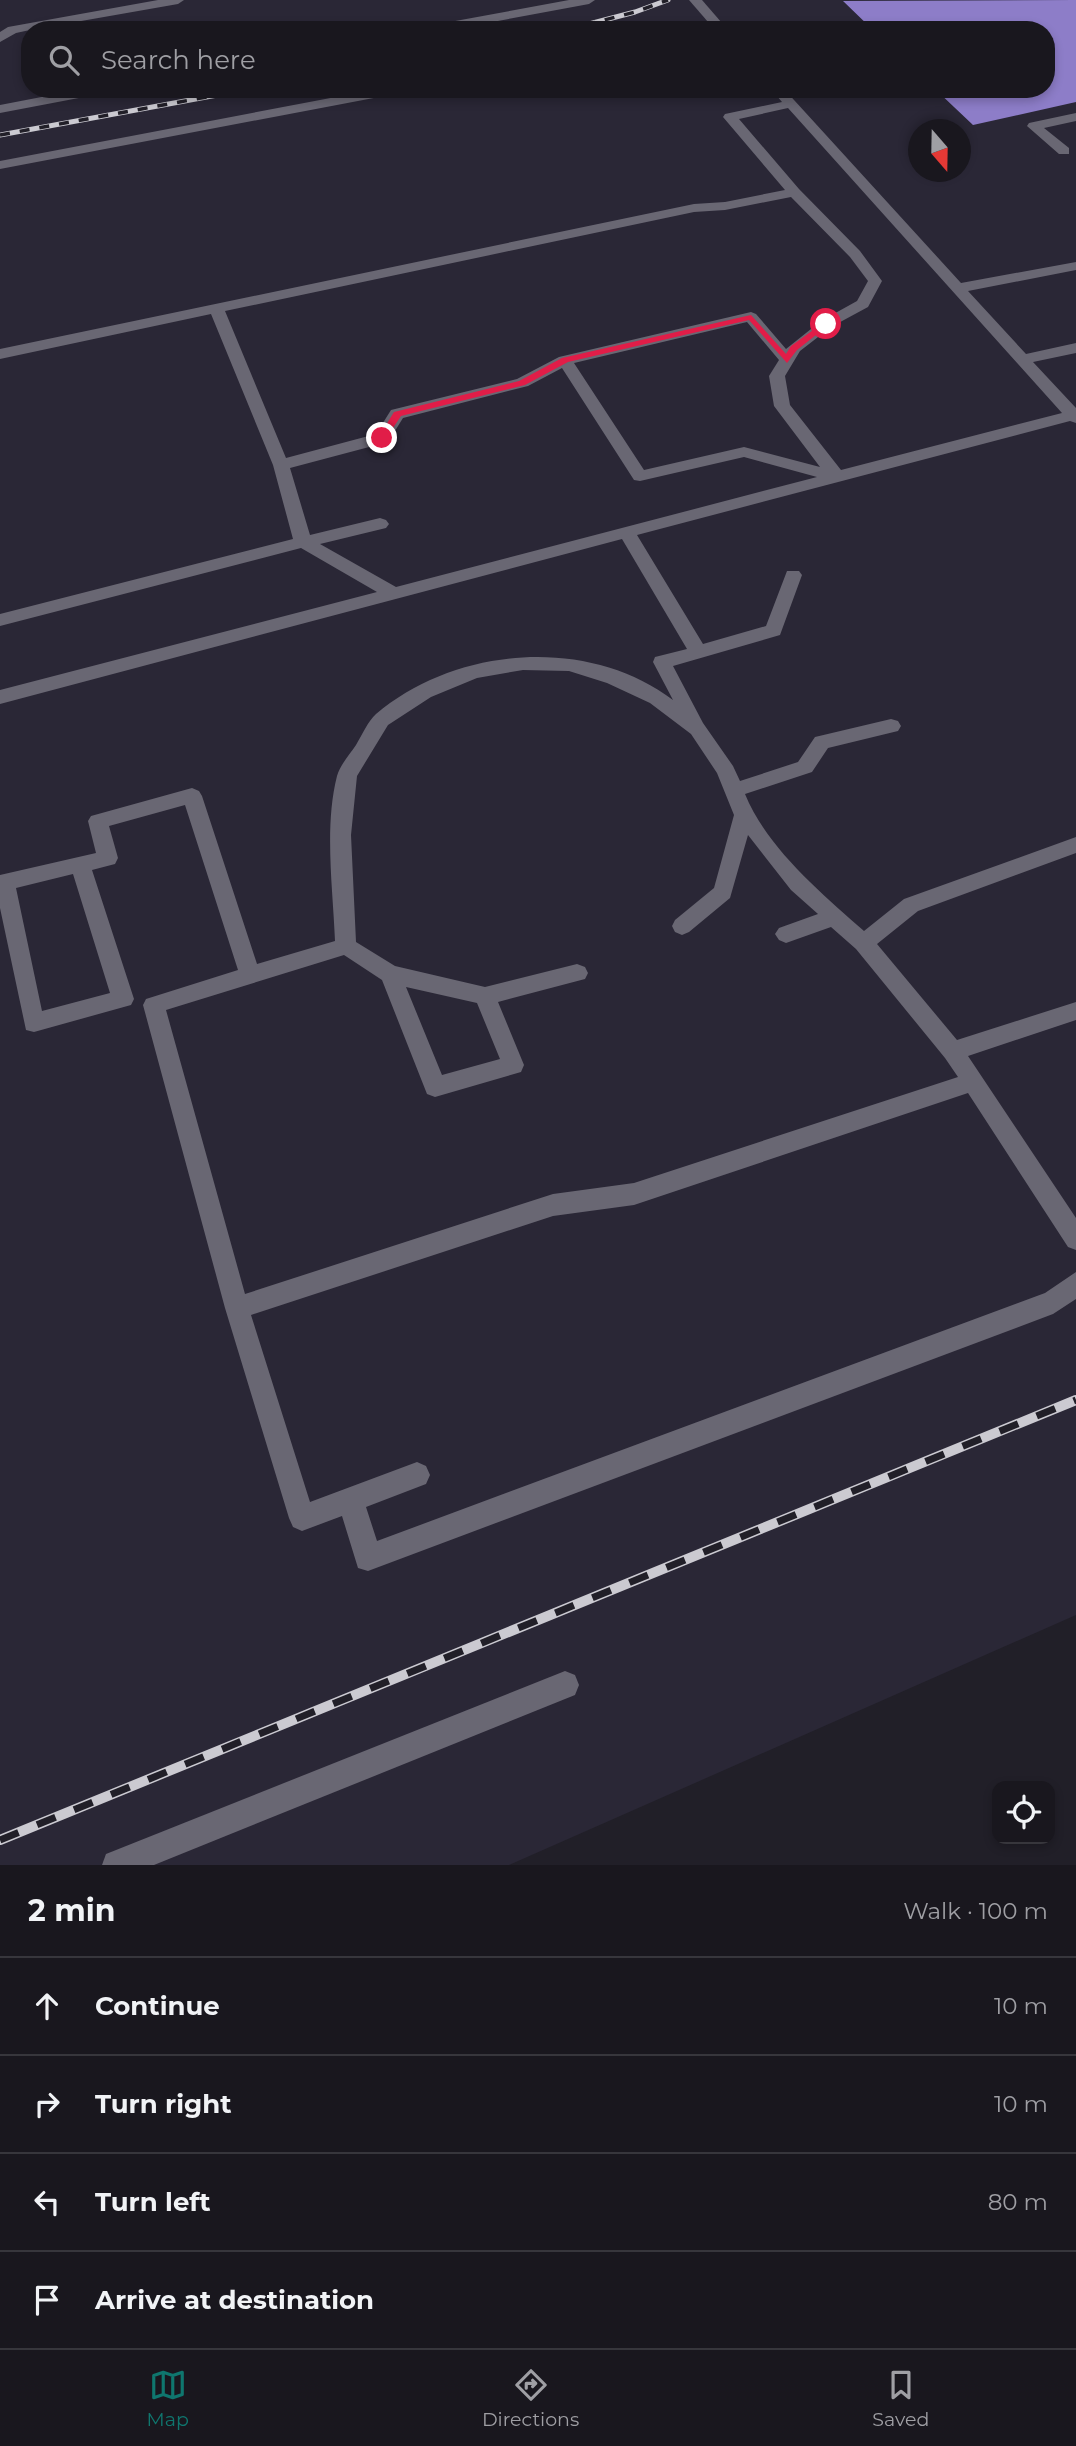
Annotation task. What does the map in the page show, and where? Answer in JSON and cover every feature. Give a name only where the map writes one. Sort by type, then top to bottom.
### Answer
[{"type":"lane","points":[[62,21],[178,0]]},
{"type":"lane","points":[[476,21],[589,0]]},
{"type":"lane","points":[[697,0],[714,21]]},
{"type":"lane","points":[[0,38],[12,30],[21,28]]},
{"type":"lane","points":[[0,109],[58,98]]},
{"type":"lane","points":[[0,165],[353,98]]},
{"type":"lane","points":[[0,697],[1075,416],[785,98]]},
{"type":"lane","points":[[790,104],[730,117],[794,192],[855,254],[875,281],[863,304],[815,332],[794,348],[777,376],[782,406],[837,477]]},
{"type":"lane","points":[[1064,151],[1034,126],[1076,117]]},
{"type":"lane","points":[[0,354],[694,208],[725,206],[794,192]]},
{"type":"lane","points":[[958,288],[1076,266]]},
{"type":"lane","points":[[216,309],[281,465],[303,542],[393,593]]},
{"type":"lane","points":[[281,465],[382,438],[397,414],[522,383],[565,360],[751,317],[787,360]]},
{"type":"lane","points":[[1023,359],[1076,348]]},
{"type":"lane","points":[[565,360],[640,476],[744,452],[837,477]]},
{"type":"lane","points":[[0,620],[380,524]]},
{"type":"lane","points":[[626,532],[698,652]]},
{"type":"lane","points":[[793,575],[774,630],[662,662],[698,729],[726,771],[744,815],[799,884],[863,943],[953,1051],[1076,1239]]},
{"type":"lane","points":[[346,946],[341,835],[347,775],[381,720],[424,692],[474,673],[511,665],[569,664],[614,678],[657,698],[698,729]]},
{"type":"lane","points":[[734,790],[805,767],[822,742],[891,726]]},
{"type":"lane","points":[[250,976],[192,796],[98,821],[108,858],[5,882],[34,1023],[123,999],[154,1005],[250,976],[346,946],[390,974],[485,996],[577,973]]},
{"type":"lane","points":[[682,926],[723,892],[744,815]]},
{"type":"lane","points":[[863,943],[911,905],[1076,845]]},
{"type":"lane","points":[[80,865],[123,999]]},
{"type":"lane","points":[[786,934],[835,917]]},
{"type":"lane","points":[[390,974],[435,1087],[513,1065],[485,996]]},
{"type":"lane","points":[[154,1005],[237,1308],[302,1518],[417,1475]]},
{"type":"lane","points":[[953,1051],[1076,1011]]},
{"type":"lane","points":[[237,1308],[553,1205],[634,1194],[973,1082]]},
{"type":"lane","points":[[351,1500],[368,1558],[1053,1303],[1076,1284]]},
{"type":"lane","points":[[117,1865],[565,1685]]},
{"type":"shaded area","points":[[0,0],[1076,0],[1076,1615],[509,1865],[0,1865]]},
{"type":"building","points":[[1076,0],[1076,102],[973,125],[971,119],[967,119],[944,98],[1055,98],[1055,21],[864,21],[843,1]]},
{"type":"railway","points":[[600,21],[668,0]]},
{"type":"railway","points":[[0,135],[201,98]]},
{"type":"railway","points":[[0,1840],[1076,1400]]},
{"type":"route","points":[[382,438],[397,414],[522,383],[565,360],[751,317],[787,360],[794,348],[826,324]]}]
